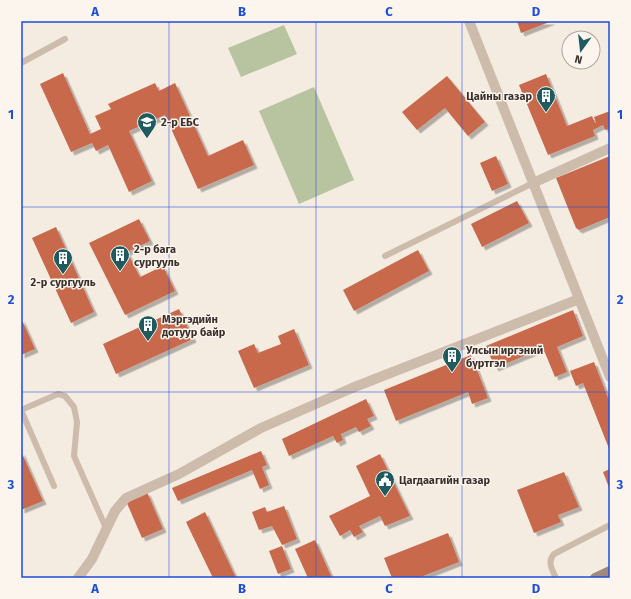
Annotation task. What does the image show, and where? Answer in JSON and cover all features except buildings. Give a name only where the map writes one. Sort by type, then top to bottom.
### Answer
[{"type":"main road","points":[[595,578],[610,571]]},
{"type":"street","points":[[469,21],[610,377]]},
{"type":"street","points":[[533,183],[610,148]]},
{"type":"street","points":[[78,578],[92,559],[115,511],[126,498],[179,474],[261,428],[352,388],[579,299]]},
{"type":"lane","points":[[21,63],[65,39]]},
{"type":"lane","points":[[385,256],[533,183]]},
{"type":"lane","points":[[54,486],[21,410],[58,394],[65,396],[74,408],[77,422],[74,456],[106,528]]},
{"type":"lane","points":[[556,578],[550,564],[550,558],[554,554],[610,525]]},
{"type":"green space","points":[[284,25],[297,54],[241,77],[228,48]]},
{"type":"green space","points":[[314,87],[354,180],[299,204],[259,111]]},
{"type":"place","name":"Цайны газар","points":[[546,113]]},
{"type":"place","name":"2-р ЕБС","points":[[147,139]]},
{"type":"place","name":"2-р бага сургууль","points":[[120,272]]},
{"type":"place","name":"2-р сургууль","points":[[63,275]]},
{"type":"place","name":"Мэргэдийн дотуур байр","points":[[148,342]]},
{"type":"place","name":"Улсын иргэний бүртгэл","points":[[452,373]]},
{"type":"place","name":"Цагдаагийн газар","points":[[385,497]]}]
